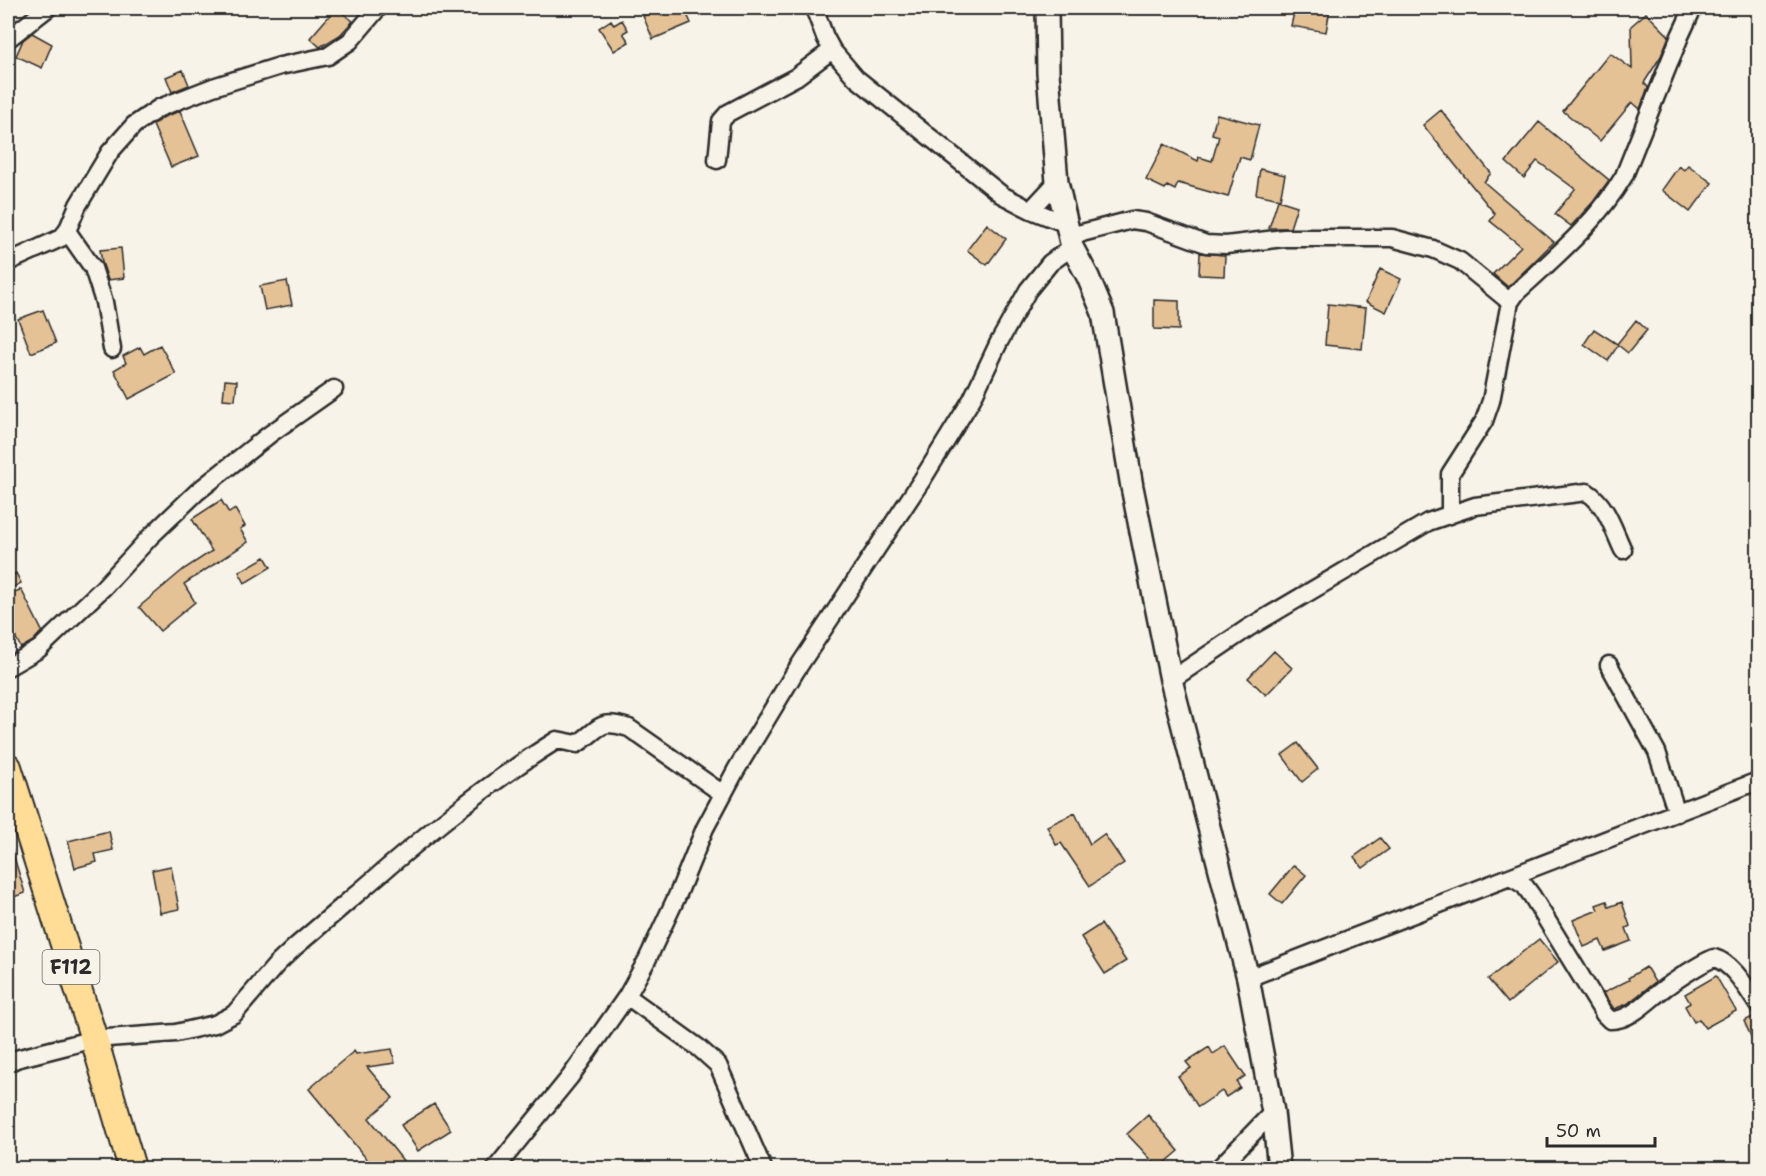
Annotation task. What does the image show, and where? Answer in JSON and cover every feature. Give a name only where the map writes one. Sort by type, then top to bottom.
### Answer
[{"type":"main road","name":"F112","points":[[8,767],[94,1039],[132,1168]]},
{"type":"street","points":[[8,39],[48,8]]},
{"type":"street","points":[[8,262],[61,238],[110,152],[134,125],[159,108],[213,87],[280,66],[328,56],[350,41],[378,8]]},
{"type":"street","points":[[814,8],[832,50],[856,78],[1002,195],[1031,210],[1070,236]]},
{"type":"street","points":[[1047,8],[1048,73],[1057,182],[1070,236],[1103,313],[1132,487],[1171,680],[1248,978],[1273,1112],[1279,1168]]},
{"type":"street","points":[[1450,515],[1450,474],[1484,421],[1491,401],[1510,302],[1517,292],[1575,238],[1618,187],[1693,8]]},
{"type":"street","points":[[717,160],[721,121],[728,113],[796,77],[832,50]]},
{"type":"street","points":[[1031,210],[1057,182]]},
{"type":"street","points":[[495,1168],[570,1077],[627,996],[647,960],[678,894],[705,828],[723,794],[795,672],[922,480],[972,399],[999,342],[1028,290],[1070,236],[1132,220],[1146,222],[1206,244],[1226,245],[1284,238],[1392,238],[1433,249],[1460,261],[1510,302]]},
{"type":"street","points":[[67,231],[93,268],[104,302],[112,349]]},
{"type":"street","points":[[8,668],[39,649],[103,588],[150,537],[197,492],[270,434],[334,389]]},
{"type":"street","points":[[1171,680],[1248,628],[1428,522],[1475,506],[1587,492],[1604,507],[1623,550]]},
{"type":"street","points":[[1609,665],[1657,752],[1677,813]]},
{"type":"street","points":[[8,1063],[94,1039],[176,1033],[215,1024],[234,1014],[277,964],[296,946],[436,826],[491,784],[557,740],[577,744],[598,726],[612,723],[629,728],[723,794]]},
{"type":"street","points":[[1248,978],[1758,781]]},
{"type":"street","points":[[1510,877],[1524,885],[1532,896],[1604,1014],[1610,1020],[1618,1020],[1645,1004],[1664,989],[1714,958],[1720,959],[1730,967],[1758,1005]]},
{"type":"street","points":[[627,996],[699,1048],[718,1065],[762,1168]]},
{"type":"street","points":[[1219,1168],[1273,1112]]},
{"type":"building","points":[[336,8],[353,21],[340,35],[320,47],[310,38]]},
{"type":"building","points":[[663,8],[684,8],[691,23],[653,39],[643,16]]},
{"type":"building","points":[[1295,8],[1330,9],[1326,32],[1291,26]]},
{"type":"building","points":[[1646,13],[1669,36],[1661,56],[1644,83],[1648,87],[1640,109],[1632,102],[1600,141],[1563,111],[1610,53],[1632,69],[1631,26]]},
{"type":"building","points":[[611,20],[614,25],[622,20],[628,30],[623,33],[629,42],[614,51],[599,28]]},
{"type":"building","points":[[32,33],[52,44],[42,68],[16,56],[23,40]]},
{"type":"building","points":[[183,70],[189,85],[172,92],[166,77]]},
{"type":"building","points":[[1441,110],[1491,173],[1484,182],[1554,242],[1508,287],[1493,274],[1521,246],[1490,221],[1495,214],[1423,125]]},
{"type":"building","points":[[180,111],[199,156],[171,167],[153,125],[164,117]]},
{"type":"building","points":[[1217,114],[1259,125],[1250,160],[1240,157],[1228,197],[1178,183],[1175,190],[1167,186],[1165,189],[1146,180],[1164,144],[1198,161],[1199,157],[1212,161],[1219,136],[1212,134]]},
{"type":"building","points":[[1539,122],[1609,180],[1571,226],[1555,214],[1575,189],[1537,161],[1524,178],[1506,162]]},
{"type":"building","points":[[1688,165],[1712,183],[1690,212],[1662,190],[1679,166],[1684,170]]},
{"type":"building","points":[[1260,169],[1285,175],[1280,199],[1256,194]]},
{"type":"building","points":[[1278,200],[1297,206],[1290,228],[1269,228]]},
{"type":"building","points":[[987,224],[1006,239],[987,265],[967,250]]},
{"type":"building","points":[[121,248],[124,278],[108,280],[100,250]]},
{"type":"building","points":[[1200,253],[1225,255],[1224,276],[1199,275]]},
{"type":"building","points":[[1380,269],[1401,279],[1386,312],[1366,302]]},
{"type":"building","points":[[287,281],[292,305],[265,310],[260,286]]},
{"type":"building","points":[[1154,300],[1179,301],[1179,330],[1154,329]]},
{"type":"building","points":[[1328,304],[1366,308],[1362,349],[1325,345]]},
{"type":"building","points":[[43,310],[56,343],[31,353],[18,319]]},
{"type":"building","points":[[1636,320],[1647,330],[1628,353],[1618,345],[1608,361],[1584,344],[1594,329],[1617,344]]},
{"type":"building","points":[[160,345],[176,374],[129,399],[114,370],[126,363],[123,356],[140,347],[144,354]]},
{"type":"building","points":[[225,380],[237,381],[235,400],[223,399]]},
{"type":"building","points":[[221,500],[229,513],[235,509],[245,526],[240,529],[248,542],[184,584],[195,602],[160,631],[139,607],[184,569],[212,551],[192,519]]},
{"type":"building","points":[[265,557],[271,567],[245,583],[239,572]]},
{"type":"building","points":[[16,573],[21,583],[8,590],[8,578]]},
{"type":"building","points":[[21,589],[42,631],[33,641],[21,648],[8,622],[8,596]]},
{"type":"building","points":[[1274,651],[1292,668],[1266,695],[1248,678]]},
{"type":"building","points":[[1298,743],[1318,769],[1302,782],[1282,755]]},
{"type":"building","points":[[1075,813],[1090,844],[1104,834],[1124,863],[1090,886],[1061,843],[1056,845],[1047,826]]},
{"type":"building","points":[[109,831],[113,850],[95,854],[97,862],[75,868],[68,841]]},
{"type":"building","points":[[1380,838],[1389,849],[1363,868],[1354,857]]},
{"type":"building","points":[[8,844],[10,844],[25,893],[8,899]]},
{"type":"building","points":[[1294,865],[1306,875],[1282,904],[1270,894]]},
{"type":"building","points":[[171,866],[179,909],[160,913],[152,870]]},
{"type":"building","points":[[1607,901],[1609,907],[1622,902],[1630,926],[1626,928],[1631,941],[1605,951],[1600,940],[1584,947],[1573,920],[1598,910],[1596,905]]},
{"type":"building","points":[[1101,924],[1126,961],[1105,974],[1081,937]]},
{"type":"building","points":[[1539,939],[1558,962],[1508,1003],[1488,979]]},
{"type":"building","points":[[1646,967],[1655,982],[1627,1004],[1614,1009],[1603,993],[1629,980],[1628,978]]},
{"type":"building","points":[[1716,976],[1736,1011],[1705,1028],[1699,1019],[1694,1022],[1685,1006],[1690,1003],[1685,994]]},
{"type":"building","points":[[1758,1015],[1758,1052],[1744,1021]]},
{"type":"building","points":[[1225,1046],[1245,1076],[1237,1082],[1240,1088],[1226,1097],[1222,1091],[1198,1107],[1178,1076],[1191,1068],[1186,1062],[1209,1047],[1213,1054]]},
{"type":"building","points":[[392,1049],[395,1063],[367,1067],[393,1098],[369,1118],[409,1168],[374,1168],[309,1089],[354,1051],[356,1054]]},
{"type":"building","points":[[434,1104],[451,1130],[418,1151],[401,1125]]},
{"type":"building","points":[[1148,1115],[1179,1151],[1159,1168],[1127,1134]]}]
